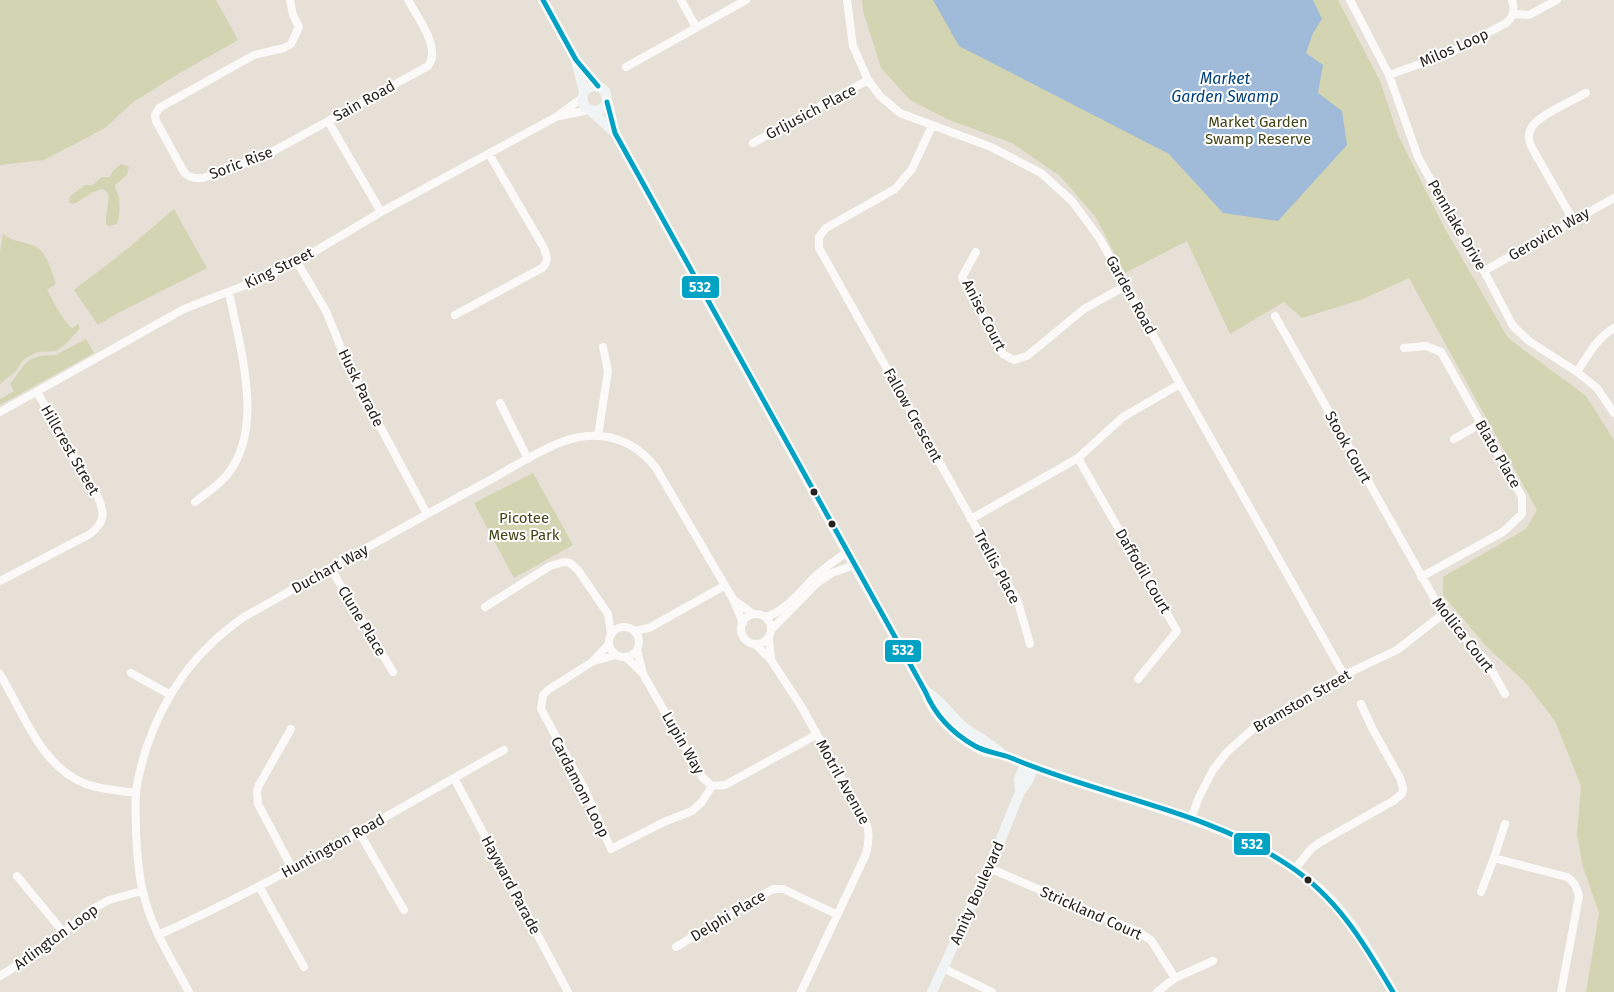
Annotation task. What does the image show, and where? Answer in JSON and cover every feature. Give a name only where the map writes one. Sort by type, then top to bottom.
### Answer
[{"type":"main road","points":[[543,0],[576,60],[598,86],[605,91],[615,133],[846,552],[926,691],[928,700],[948,726],[963,732],[984,751],[1003,755],[1029,766],[1191,818],[1264,849],[1295,869],[1316,886],[1341,912],[1364,943],[1393,992]]},
{"type":"main road","points":[[576,60],[584,105],[615,133]]},
{"type":"main road","points":[[583,95],[590,86],[598,86]]},
{"type":"main road","points":[[590,110],[599,111],[606,106],[607,102]]},
{"type":"main road","name":"Amity Boulevard","points":[[932,992],[989,868],[1020,792],[1028,781],[1029,766]]},
{"type":"street","name":"Soric Rise","points":[[290,0],[293,15],[299,27],[291,44],[249,57],[159,108],[155,115],[156,121],[184,172],[187,176],[197,179],[266,155],[328,121]]},
{"type":"street","name":"Sain Road","points":[[380,212],[328,121],[428,66],[431,62],[432,44],[408,0]]},
{"type":"street","points":[[681,0],[696,27]]},
{"type":"street","points":[[626,67],[746,0]]},
{"type":"street","name":"Garden Road","points":[[847,0],[853,46],[868,80],[880,96],[900,113],[991,147],[1041,173],[1072,201],[1100,239],[1344,675]]},
{"type":"street","name":"Pennlake Drive","points":[[1350,0],[1389,75],[1418,158],[1457,228],[1484,271],[1513,326],[1521,334],[1597,388],[1614,413]]},
{"type":"street","points":[[1512,0],[1513,14],[1530,15],[1557,0]]},
{"type":"street","name":"Milos Loop","points":[[1389,75],[1461,48],[1506,23],[1513,14]]},
{"type":"street","name":"Grljusich Place","points":[[753,143],[868,80]]},
{"type":"street","points":[[1573,220],[1531,146],[1529,134],[1531,128],[1540,118],[1586,93]]},
{"type":"street","name":"King Street","points":[[0,412],[184,309],[229,292],[297,262],[380,212],[556,118],[583,95]]},
{"type":"street","name":"King Street","points":[[556,118],[590,110]]},
{"type":"street","name":"Fallow Crescent","points":[[932,126],[912,169],[894,189],[826,228],[818,238],[819,248],[971,519]]},
{"type":"street","points":[[455,316],[542,268],[548,259],[544,248],[489,154]]},
{"type":"street","name":"Gerovich Way","points":[[1484,271],[1614,198]]},
{"type":"street","name":"Anise Court","points":[[976,252],[962,277],[1003,354],[1014,360],[1028,356],[1084,309],[1126,285]]},
{"type":"street","name":"Husk Parade","points":[[297,262],[326,312],[350,370],[427,514]]},
{"type":"street","points":[[195,502],[218,485],[235,464],[241,451],[246,425],[246,381],[229,292]]},
{"type":"street","name":"Stook Court","points":[[1276,316],[1421,577]]},
{"type":"street","points":[[1577,372],[1595,344],[1602,336],[1614,328]]},
{"type":"street","name":"Blato Place","points":[[1404,348],[1426,346],[1441,352],[1522,497],[1522,514],[1503,532],[1421,577]]},
{"type":"street","points":[[598,436],[608,370],[603,347]]},
{"type":"street","points":[[971,519],[1078,458],[1123,417],[1180,384]]},
{"type":"street","name":"Hillcrest Street","points":[[0,580],[90,534],[95,530],[103,517],[101,504],[37,392]]},
{"type":"street","points":[[500,403],[528,459]]},
{"type":"street","points":[[1454,439],[1480,424]]},
{"type":"street","name":"Duchart Way","points":[[189,992],[158,935],[142,891],[136,852],[136,792],[150,738],[169,694],[190,666],[224,631],[244,617],[547,448],[581,436],[598,436],[622,441],[641,451],[656,468],[733,599],[743,623]]},
{"type":"street","name":"Daffodil Court","points":[[1078,458],[1177,631],[1138,679]]},
{"type":"street","name":"Trellis Place","points":[[971,519],[1018,602],[1030,644]]},
{"type":"street","points":[[766,617],[777,613],[788,605],[818,573],[846,552]]},
{"type":"street","points":[[485,607],[550,566],[564,562],[570,563],[578,570],[608,614],[624,627],[634,631],[649,628],[724,586]]},
{"type":"street","points":[[770,634],[770,622],[766,617],[753,614],[747,617],[741,630],[743,637],[748,642],[762,643],[817,583],[832,573],[854,565]]},
{"type":"street","name":"Clune Place","points":[[331,569],[393,672]]},
{"type":"street","name":"Mollica Court","points":[[1421,577],[1443,614],[1487,662],[1504,694]]},
{"type":"street","name":"Duchart Way","points":[[733,599],[753,614]]},
{"type":"street","points":[[608,614],[611,634],[609,644],[610,649],[616,655],[632,656],[649,628]]},
{"type":"street","name":"Bramston Street","points":[[1191,818],[1209,777],[1220,761],[1238,741],[1254,728],[1344,675],[1397,650],[1443,614]]},
{"type":"street","points":[[611,634],[617,629],[624,627]]},
{"type":"street","points":[[634,631],[637,634],[638,646]]},
{"type":"street","name":"Motril Avenue","points":[[770,634],[771,660]]},
{"type":"street","name":"Cardamom Loop","points":[[609,644],[592,662],[548,690],[543,695],[541,709],[584,790],[611,849],[664,822],[692,811],[702,802],[712,786]]},
{"type":"street","name":"Motril Avenue","points":[[755,644],[771,660],[801,706],[869,830],[866,854],[836,914],[801,992]]},
{"type":"street","name":"Lupin Way","points":[[638,646],[642,674]]},
{"type":"street","name":"Cardamom Loop","points":[[592,662],[616,655]]},
{"type":"street","name":"Lupin Way","points":[[626,657],[642,674],[702,777],[712,786],[725,785],[816,735]]},
{"type":"street","points":[[131,673],[169,694]]},
{"type":"street","points":[[0,674],[43,750],[59,768],[77,780],[99,788],[136,792]]},
{"type":"street","points":[[1295,869],[1311,849],[1319,843],[1393,802],[1402,794],[1403,788],[1400,778],[1376,736],[1361,704]]},
{"type":"street","points":[[290,729],[259,784],[257,791],[261,809],[292,868]]},
{"type":"street","name":"Huntington Road","points":[[158,935],[208,913],[259,886],[504,750]]},
{"type":"street","name":"Hayward Parade","points":[[454,778],[568,992]]},
{"type":"street","points":[[1481,892],[1505,824]]},
{"type":"street","points":[[359,832],[404,910]]},
{"type":"street","points":[[1494,858],[1567,877],[1575,885],[1578,896],[1561,992]]},
{"type":"street","name":"Strickland Court","points":[[989,868],[1136,931],[1151,940],[1175,978]]},
{"type":"street","points":[[18,876],[64,933]]},
{"type":"street","points":[[259,886],[304,967]]},
{"type":"street","name":"Delphi Place","points":[[676,947],[773,890],[783,889],[836,914]]},
{"type":"street","name":"Arlington Loop","points":[[0,976],[40,951],[94,908],[109,900],[142,891]]},
{"type":"street","points":[[1157,992],[1175,978],[1213,961]]},
{"type":"street","points":[[943,968],[992,992]]},
{"type":"green space","points":[[0,0],[216,0],[238,40],[132,103],[105,128],[44,160],[0,165]]},
{"type":"green space","name":"Market Garden Swamp Reserve","points":[[862,0],[1338,0],[1380,81],[1398,135],[1444,227],[1508,338],[1586,396],[1614,440],[1614,992],[1586,992],[1599,913],[1583,867],[1577,835],[1581,786],[1555,721],[1526,683],[1487,647],[1443,595],[1443,577],[1526,529],[1537,510],[1409,278],[1363,299],[1302,318],[1284,302],[1230,334],[1187,241],[1125,273],[1095,216],[1060,176],[1012,143],[949,120],[910,100],[881,68],[863,11]]},
{"type":"green space","points":[[121,164],[129,167],[127,175],[115,185],[120,204],[117,224],[109,226],[106,224],[108,193],[102,189],[93,192],[76,203],[72,204],[69,202],[70,196],[85,185],[93,185],[102,177],[110,177],[113,171]]},
{"type":"green space","points":[[174,209],[207,268],[98,325],[74,290],[126,250]]},
{"type":"green space","points":[[3,234],[14,240],[37,247],[41,251],[48,261],[56,284],[47,290],[69,326],[72,328],[78,324],[80,328],[67,343],[56,351],[37,352],[24,359],[16,371],[0,384],[0,251]]},
{"type":"green space","points":[[86,339],[94,353],[0,405],[0,399],[14,391],[10,384],[24,365],[31,359],[40,356],[56,355]]},
{"type":"green space","name":"Picotee Mews Park","points":[[533,473],[573,545],[514,578],[474,503]]},
{"type":"water","name":"Market Garden Swamp","points":[[933,0],[1313,0],[1322,19],[1313,33],[1306,53],[1323,65],[1318,93],[1342,111],[1347,145],[1278,221],[1223,213],[1169,154],[959,46]]},
{"type":"transit line","name":"532","points":[[543,0],[576,60],[598,86]]},
{"type":"transit line","name":"532","points":[[607,102],[615,133],[929,700],[945,723],[967,741],[989,752],[1189,817],[1256,846],[1288,865],[1321,891],[1335,906],[1360,939],[1393,992]]}]
